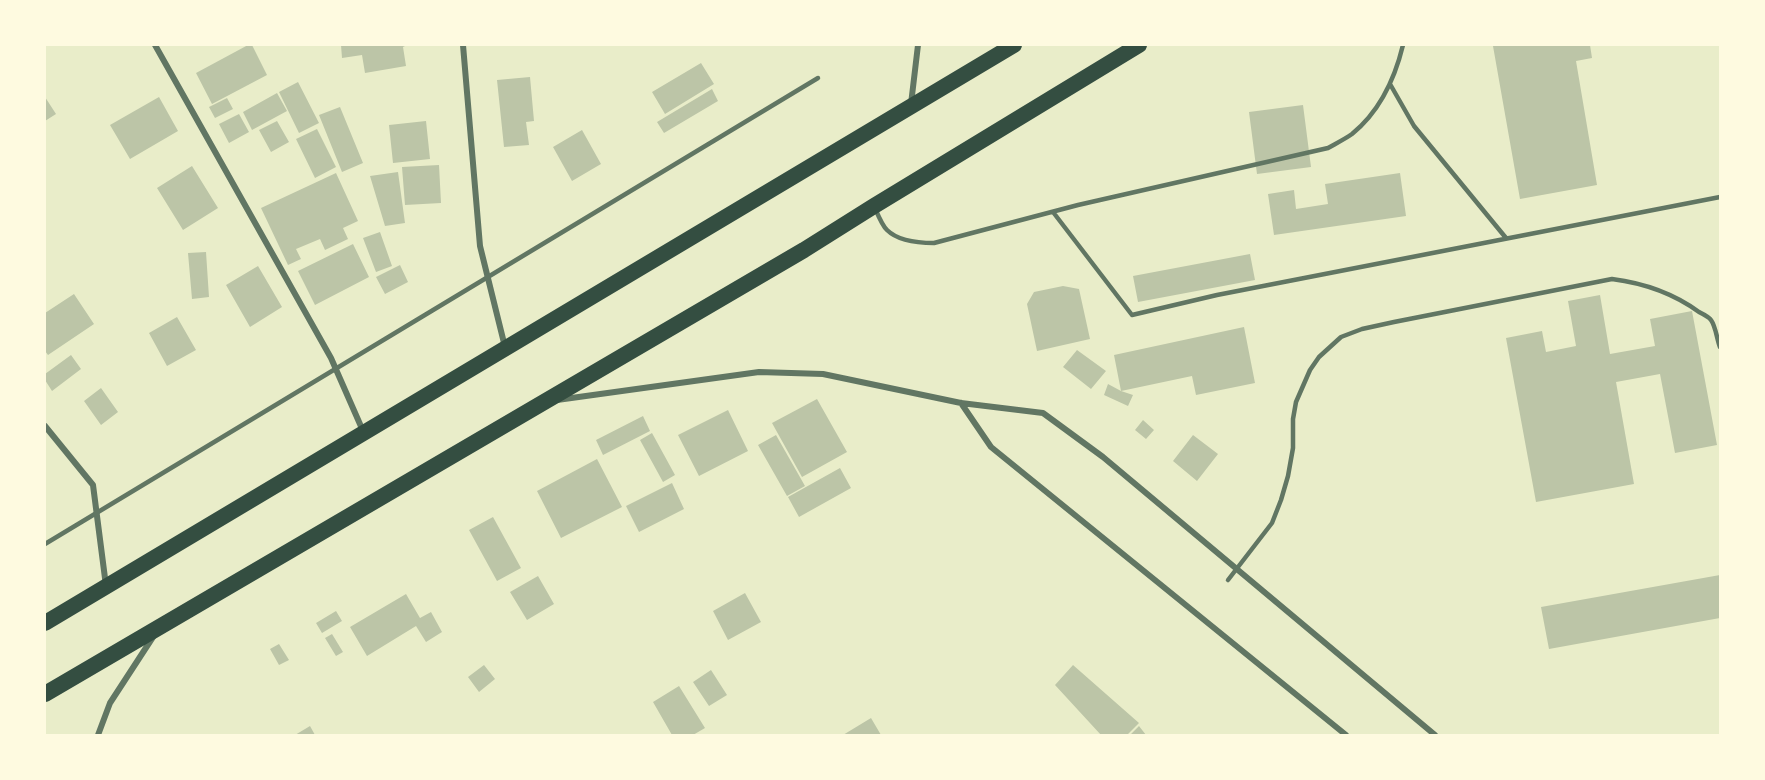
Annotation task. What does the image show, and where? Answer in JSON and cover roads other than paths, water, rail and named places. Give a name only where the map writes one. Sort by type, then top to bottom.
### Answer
[{"type":"highway","points":[[45,623],[1014,45]]},
{"type":"highway","points":[[45,694],[161,624],[804,250],[1139,45]]},
{"type":"street","points":[[155,45],[336,370],[363,432]]},
{"type":"street","points":[[463,45],[480,246],[506,347]]},
{"type":"street","points":[[911,105],[918,45]]},
{"type":"street","points":[[541,403],[759,372],[823,374],[961,403],[1043,413],[1103,457],[1435,735]]},
{"type":"street","points":[[961,403],[991,447],[1346,735]]},
{"type":"street","points":[[45,426],[93,485],[106,586]]},
{"type":"street","points":[[98,735],[110,703],[161,624]]},
{"type":"lane","points":[[874,206],[887,230],[906,240],[920,243],[947,241],[1053,212],[1328,148],[1351,134],[1364,121],[1390,84],[1403,45]]},
{"type":"lane","points":[[45,544],[818,78]]},
{"type":"lane","points":[[1390,84],[1414,126],[1506,238]]},
{"type":"lane","points":[[1053,212],[1132,315],[1217,295],[1720,197]]},
{"type":"lane","points":[[1228,580],[1272,523],[1288,476],[1293,448],[1293,419],[1302,385],[1319,357],[1341,337],[1373,326],[1612,279],[1653,288],[1693,307],[1711,320],[1720,347]]}]
